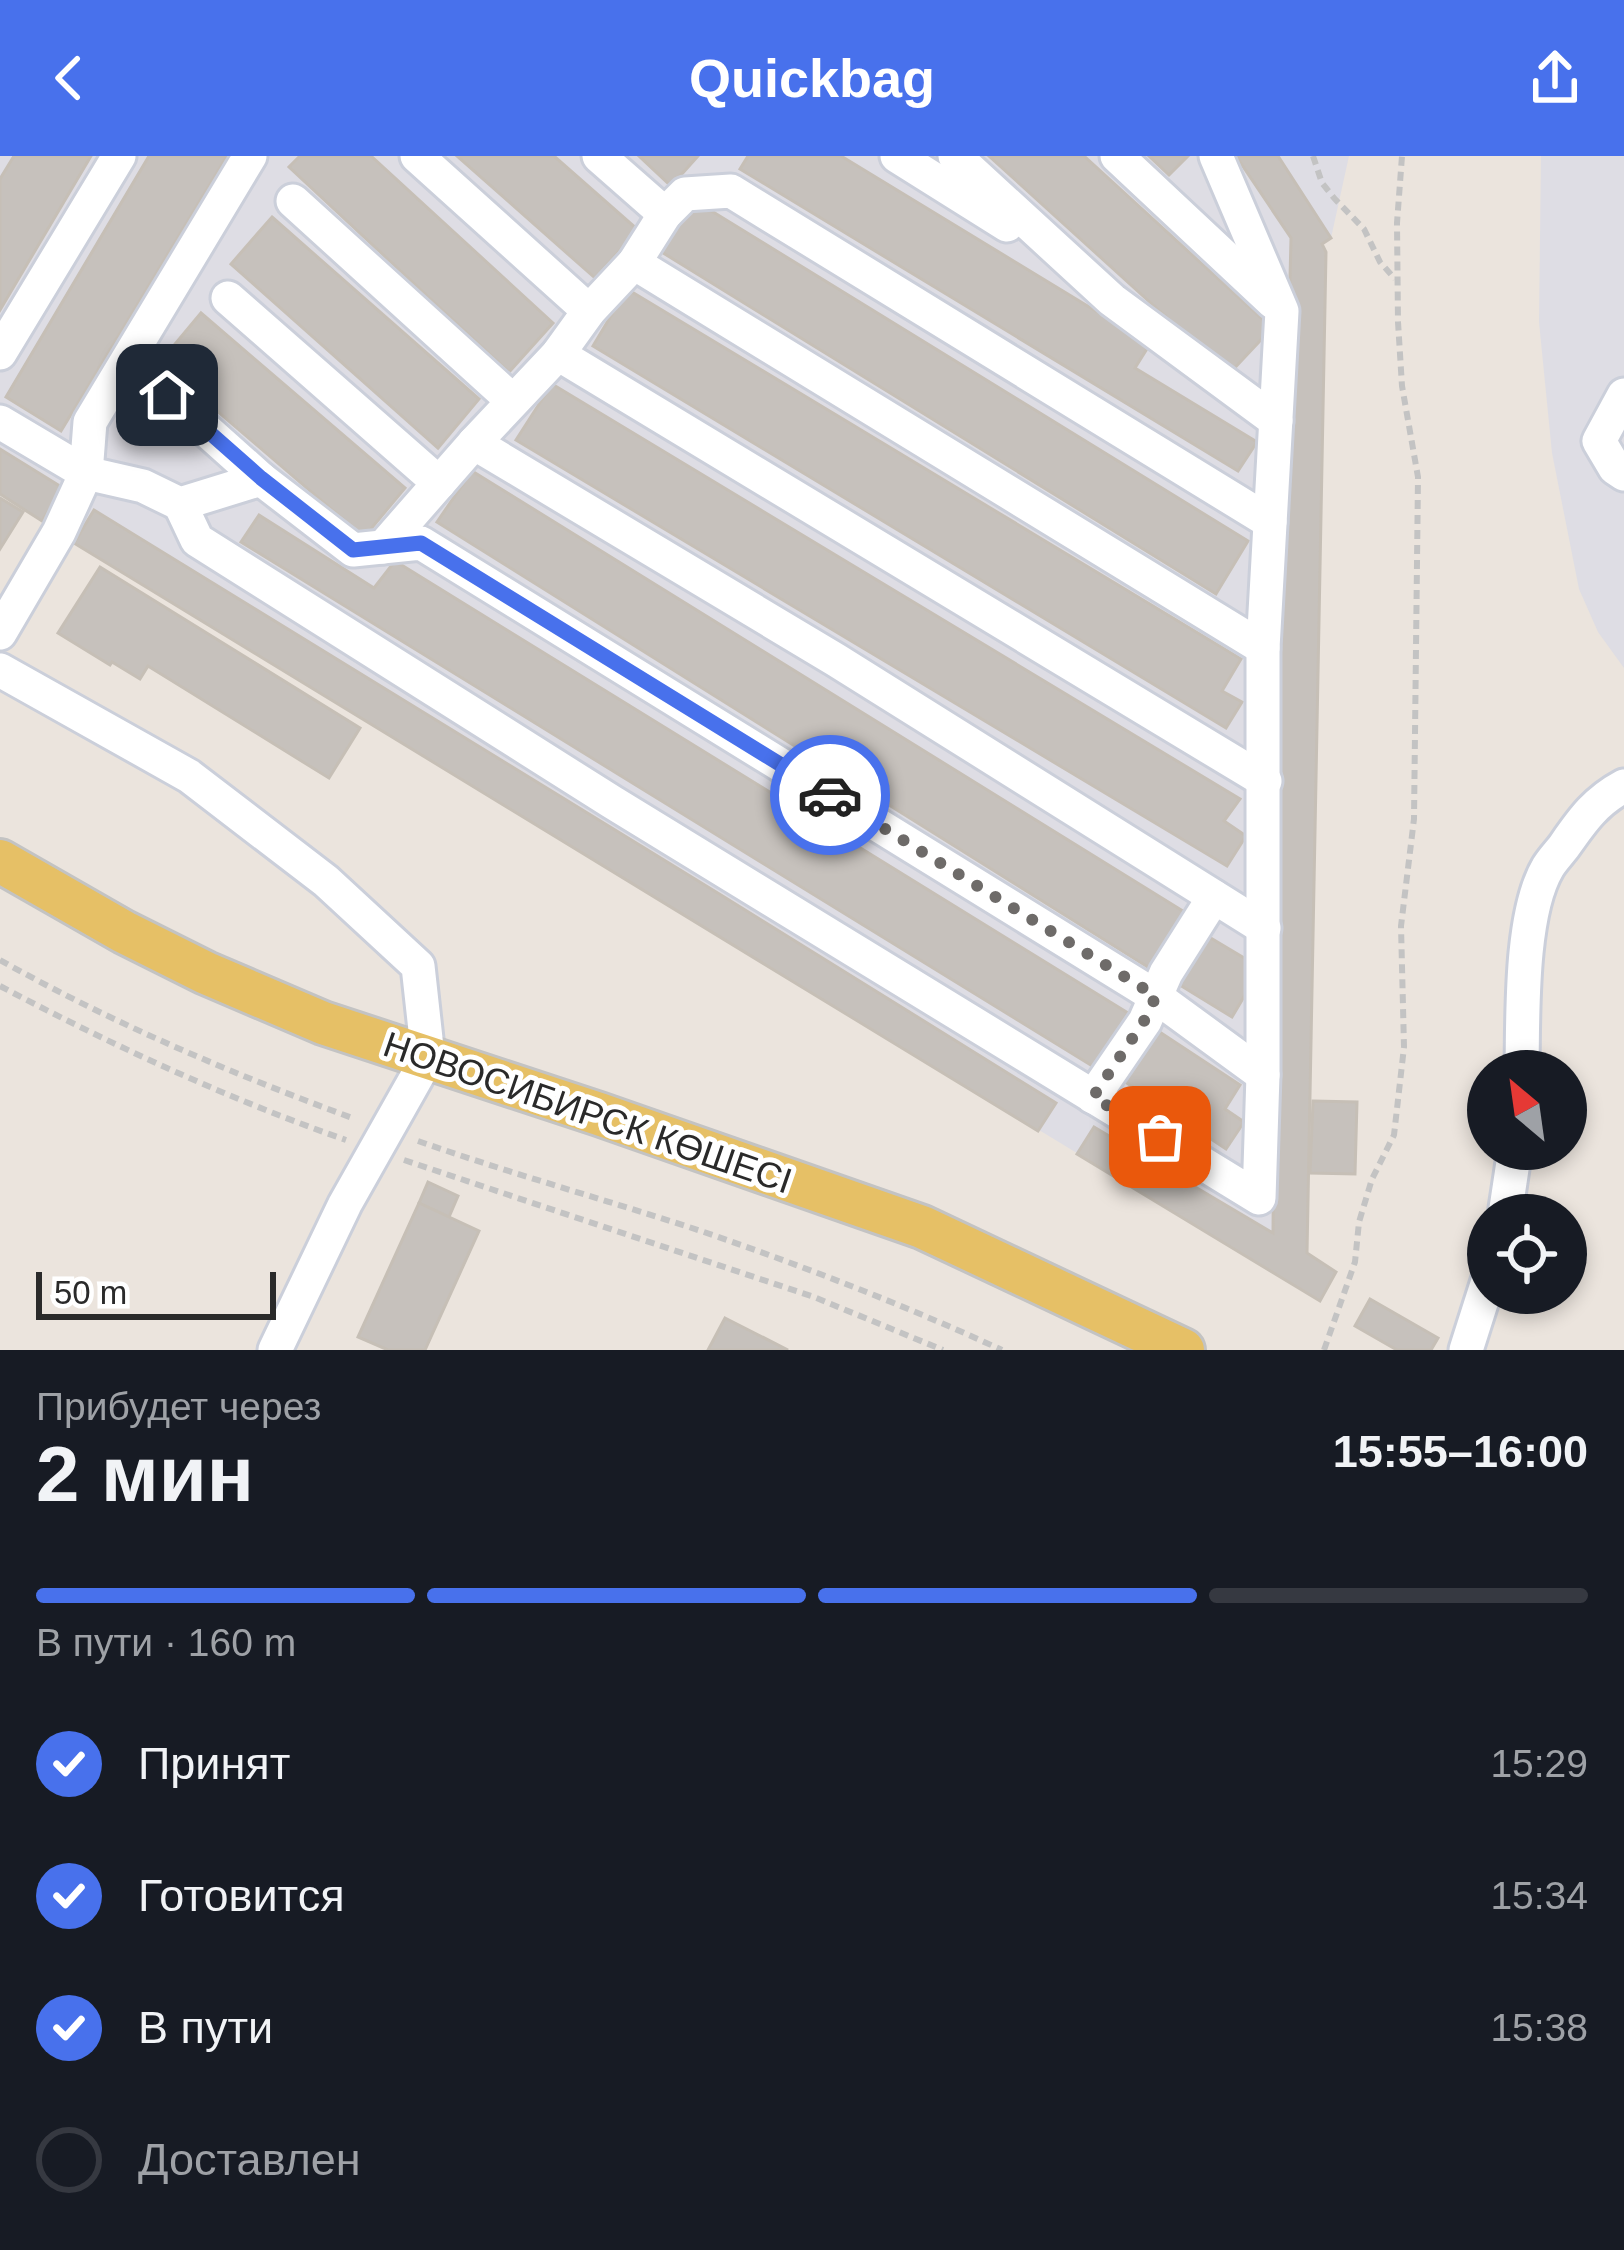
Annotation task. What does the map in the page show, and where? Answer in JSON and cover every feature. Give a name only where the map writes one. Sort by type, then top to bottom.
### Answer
[{"type":"main road","name":"НОВОСИБИРСК КӨШЕСІ","points":[[0,862],[206,973],[323,1023],[922,1227],[1183,1350]]},
{"type":"lane","points":[[0,353],[119,156]]},
{"type":"lane","points":[[0,633],[59,532],[86,473],[90,422],[250,156]]},
{"type":"lane","points":[[417,156],[589,311]]},
{"type":"lane","points":[[599,156],[665,214]]},
{"type":"lane","points":[[897,156],[1080,270]]},
{"type":"lane","points":[[955,156],[1112,300],[1276,421]]},
{"type":"lane","points":[[1117,156],[1282,311]]},
{"type":"lane","points":[[0,422],[86,473],[143,486],[181,504],[197,540],[612,802],[1259,1198],[1263,648],[1282,311],[1216,156]]},
{"type":"lane","points":[[383,547],[558,354],[589,311],[634,263],[665,214],[685,194],[730,191],[1270,522]]},
{"type":"lane","points":[[293,201],[513,401]]},
{"type":"lane","points":[[634,263],[1263,648]]},
{"type":"lane","points":[[228,298],[439,483]]},
{"type":"lane","points":[[558,354],[1264,781]]},
{"type":"lane","points":[[167,395],[353,550],[421,543],[1156,996],[1263,1076]]},
{"type":"lane","points":[[1624,395],[1599,440],[1624,474]]},
{"type":"lane","points":[[474,443],[836,660],[1264,928]]},
{"type":"lane","points":[[181,504],[261,478]]},
{"type":"lane","points":[[0,670],[189,776],[326,881],[418,966],[428,1058],[345,1204],[275,1350]]},
{"type":"lane","points":[[1522,1050],[1524,983],[1534,906],[1546,870],[1584,815],[1624,786]]},
{"type":"lane","points":[[1093,1097],[1144,1021],[1166,973],[1214,898]]},
{"type":"lane","points":[[1466,1350],[1477,1314]]},
{"type":"path","points":[[1313,156],[1322,183],[1364,229],[1380,262],[1397,281]]},
{"type":"path","points":[[1324,1350],[1355,1262],[1359,1222],[1372,1179],[1394,1136],[1404,1047],[1401,926],[1414,819],[1418,477],[1402,386],[1397,223],[1402,156]]},
{"type":"path","points":[[0,960],[57,992],[382,1141],[814,1297],[943,1350]]},
{"type":"path","points":[[0,986],[185,1078],[382,1141],[701,1232],[823,1275],[1002,1350]]},
{"type":"shaded area","points":[[0,156],[1349,156],[1331,238],[1322,244],[1326,252],[1307,1253],[1336,1272],[1320,1301],[0,494]]},
{"type":"shaded area","points":[[1541,156],[1624,156],[1624,668],[1598,632],[1579,589],[1552,453],[1539,322]]},
{"type":"building","points":[[14,156],[91,156],[0,310],[0,179]]},
{"type":"building","points":[[149,156],[227,156],[61,431],[6,397]]},
{"type":"building","points":[[300,156],[371,156],[553,323],[509,372],[289,167]]},
{"type":"building","points":[[457,156],[554,156],[638,230],[595,278]]},
{"type":"building","points":[[639,156],[698,156],[671,186]]},
{"type":"building","points":[[748,156],[841,156],[1150,344],[1135,368],[1257,442],[1238,471],[740,169]]},
{"type":"building","points":[[989,156],[1084,156],[1272,328],[1229,374]]},
{"type":"building","points":[[1149,156],[1188,156],[1169,175]]},
{"type":"building","points":[[1236,156],[1278,156],[1331,238],[1322,244],[1326,252],[1307,1253],[1336,1272],[1320,1301],[1077,1154],[1094,1127],[1273,1233],[1276,845],[1291,238]]},
{"type":"building","points":[[692,199],[1248,541],[1216,594],[660,251]]},
{"type":"building","points":[[272,217],[479,399],[438,448],[231,264]]},
{"type":"building","points":[[627,289],[1241,659],[1222,691],[1242,702],[1226,728],[593,346]]},
{"type":"building","points":[[201,313],[405,488],[364,537],[160,362]]},
{"type":"building","points":[[552,384],[1240,799],[1224,821],[1246,836],[1227,866],[516,440]]},
{"type":"building","points":[[0,449],[63,488],[42,521],[0,494]]},
{"type":"building","points":[[472,471],[1186,913],[1151,969],[437,522]]},
{"type":"building","points":[[0,498],[23,512],[0,549]]},
{"type":"building","points":[[94,510],[1056,1103],[1038,1131],[74,543]]},
{"type":"building","points":[[259,515],[374,588],[395,561],[1128,1013],[1094,1067],[241,542]]},
{"type":"building","points":[[100,567],[360,728],[329,778],[148,666],[140,679],[58,633]]},
{"type":"building","points":[[1204,934],[1261,968],[1232,1017],[1175,982]]},
{"type":"building","points":[[1152,1027],[1240,1085],[1225,1109],[1244,1122],[1226,1149],[1118,1077]]},
{"type":"building","points":[[1313,1101],[1357,1102],[1355,1174],[1310,1173]]},
{"type":"building","points":[[428,1182],[458,1196],[449,1217],[419,1203]]},
{"type":"building","points":[[419,1203],[479,1231],[425,1350],[388,1350],[358,1337]]},
{"type":"building","points":[[1370,1299],[1438,1338],[1431,1350],[1397,1350],[1355,1326]]},
{"type":"building","points":[[725,1318],[788,1350],[708,1350]]},
{"type":"way so far","points":[[830,795],[1156,996],[1093,1097],[1160,1137]]},
{"type":"route","points":[[167,395],[353,550],[421,543],[830,795]]}]
